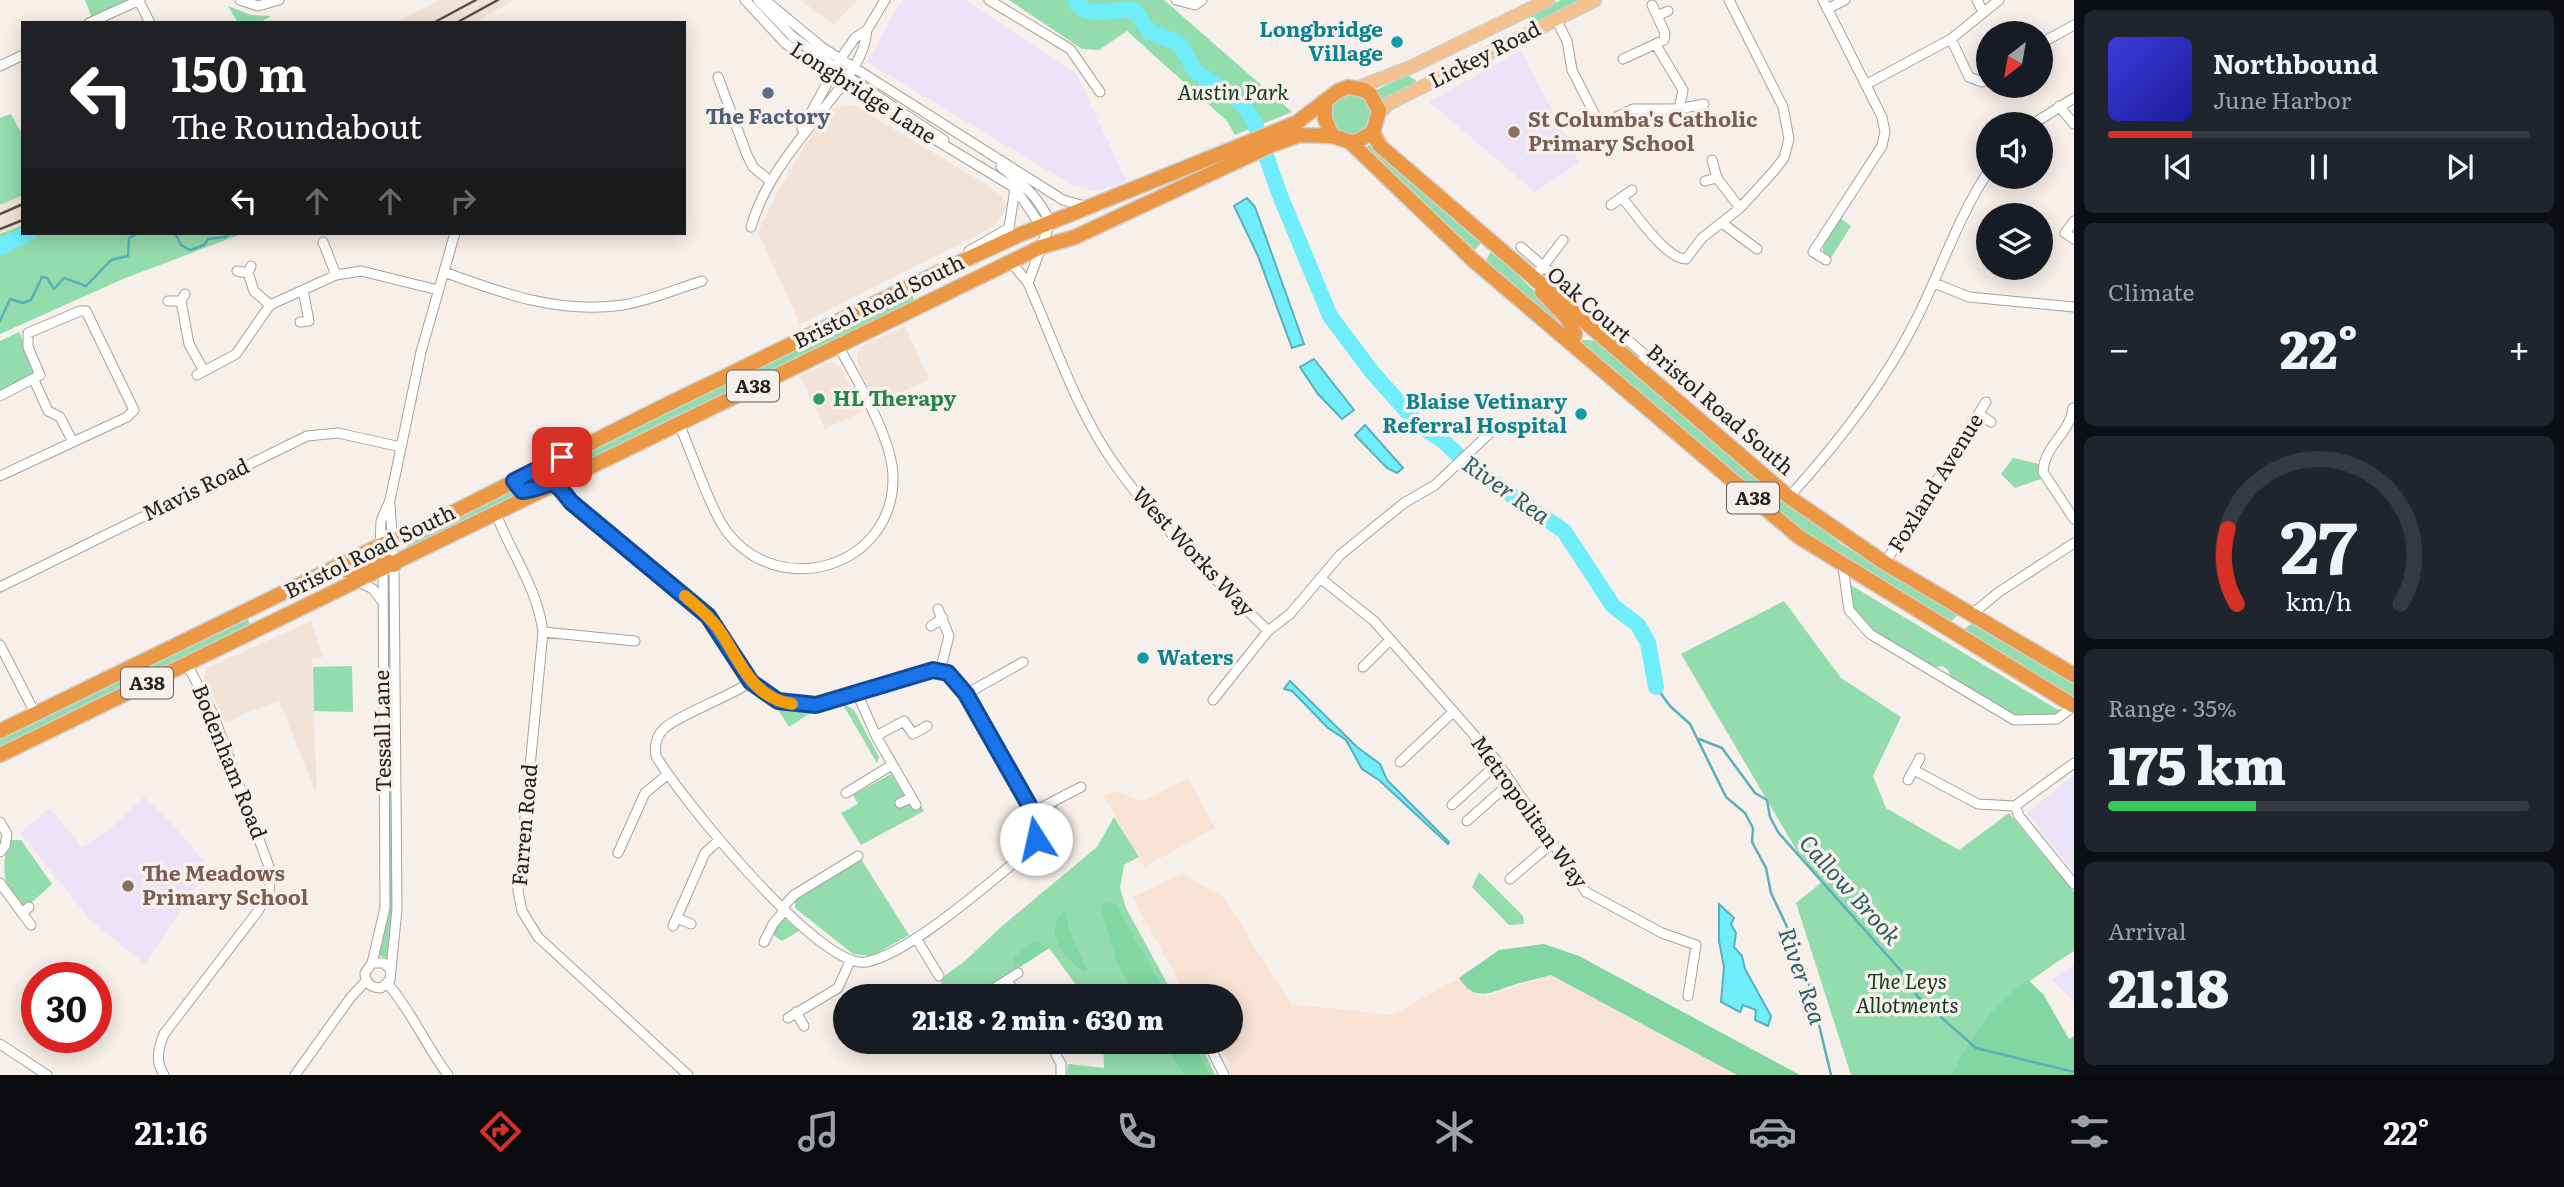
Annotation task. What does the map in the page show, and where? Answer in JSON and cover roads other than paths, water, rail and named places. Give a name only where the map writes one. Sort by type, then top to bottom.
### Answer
[{"type":"highway","points":[[1357,88],[1370,94],[1379,114],[1373,132],[1367,138],[1351,143],[1332,136],[1325,119],[1325,104],[1338,91],[1357,88]]},
{"type":"highway","name":"Bristol Road South","points":[[1273,141],[1325,104]]},
{"type":"highway","name":"Bristol Road South","points":[[1373,132],[1387,152],[1493,243],[1536,272],[1601,334],[1789,497],[1885,563],[2074,675]]},
{"type":"highway","name":"Bristol Road South","points":[[0,755],[357,581],[412,533],[908,286],[1094,207],[1273,141],[1300,135],[1332,136]]},
{"type":"highway","points":[[1273,141],[1325,144],[1343,150],[1397,186]]},
{"type":"highway","name":"A38","points":[[1351,143],[1476,263],[1570,338],[1799,537],[1843,567],[2074,706]]},
{"type":"highway","name":"Bristol Road South","points":[[0,731],[270,601],[288,599],[386,556],[496,514],[559,485],[1041,247],[1075,237],[1149,202],[1241,153]]},
{"type":"highway","points":[[1047,227],[1073,229],[1132,205],[1149,202]]},
{"type":"highway","points":[[1476,263],[1493,243]]},
{"type":"highway","points":[[935,274],[949,274],[988,257],[1002,257],[1011,262]]},
{"type":"highway","points":[[1536,272],[1546,299],[1567,318],[1570,338],[1601,334]]},
{"type":"highway","points":[[908,286],[915,289],[919,306]]},
{"type":"highway","points":[[514,481],[522,491],[549,481],[559,485]]},
{"type":"highway","points":[[250,610],[262,620],[294,612]]},
{"type":"highway","points":[[1950,631],[1972,614]]},
{"type":"main road","name":"Lickey Road","points":[[1357,88],[1411,68],[1548,0]]},
{"type":"main road","name":"Lickey Road","points":[[1379,114],[1388,104],[1595,0]]},
{"type":"street","points":[[93,21],[139,0],[149,21]]},
{"type":"street","points":[[240,0],[258,6],[279,0]]},
{"type":"street","name":"Longbridge Lane","points":[[746,0],[784,42],[1015,188],[1047,227]]},
{"type":"street","name":"Longbridge Lane","points":[[758,0],[793,37],[833,73]]},
{"type":"street","name":"Longbridge Lane","points":[[765,0],[800,32],[949,129],[1063,200],[1094,207]]},
{"type":"street","points":[[792,149],[841,58],[855,38],[867,30],[885,0]]},
{"type":"street","points":[[989,0],[1070,49],[1100,92]]},
{"type":"street","points":[[1177,1],[1195,5],[1202,0]]},
{"type":"street","points":[[1623,199],[1661,245],[1685,263],[1702,238],[1740,208],[1784,159],[1789,139],[1783,107],[1729,0]]},
{"type":"street","points":[[1825,260],[1813,253],[1882,146],[1885,132],[1882,117],[1867,84],[1825,4],[1845,0]]},
{"type":"street","points":[[1977,0],[1983,12]]},
{"type":"street","points":[[1867,84],[1951,38],[1999,0]]},
{"type":"street","points":[[1623,59],[1664,40],[1665,33],[1652,5]]},
{"type":"street","points":[[1657,16],[1668,10]]},
{"type":"street","points":[[1556,19],[1567,41],[1572,70],[1600,125],[1633,109],[1679,109],[1704,104]]},
{"type":"street","points":[[2053,37],[2074,25]]},
{"type":"street","points":[[751,227],[770,181],[846,81],[866,43],[867,30]]},
{"type":"street","points":[[1951,38],[1969,77],[1976,80]]},
{"type":"street","points":[[1656,45],[1683,90],[1679,109]]},
{"type":"street","points":[[0,66],[21,56]]},
{"type":"street","points":[[841,58],[846,81]]},
{"type":"street","points":[[718,77],[753,167],[770,181]]},
{"type":"street","points":[[2050,112],[2074,98]]},
{"type":"street","points":[[2059,106],[2074,124]]},
{"type":"street","name":"Longbridge Lane","points":[[949,129],[1023,183],[1041,204],[1047,227]]},
{"type":"street","points":[[1712,160],[1717,177],[1740,208]]},
{"type":"street","points":[[1705,181],[1717,177]]},
{"type":"street","points":[[952,266],[961,257],[1009,228],[1015,188]]},
{"type":"street","points":[[1789,497],[1872,393],[1904,342],[1979,189]]},
{"type":"street","points":[[1611,205],[1632,191]]},
{"type":"street","points":[[2074,221],[2065,233],[2074,239]]},
{"type":"street","points":[[1722,223],[1758,249]]},
{"type":"street","points":[[1028,283],[1047,227]]},
{"type":"street","name":"Tessall Lane","points":[[389,968],[397,909],[386,556],[382,521],[390,500],[438,290],[454,235]]},
{"type":"street","points":[[1536,272],[1563,240]]},
{"type":"street","points":[[323,242],[336,275]]},
{"type":"street","name":"Oak Court","points":[[1521,247],[1536,272],[1645,355],[1641,369]]},
{"type":"street","name":"West Works Way","points":[[1011,262],[1028,283],[1095,433],[1114,465],[1156,518],[1268,631]]},
{"type":"street","points":[[237,271],[250,269],[254,291],[270,305]]},
{"type":"street","points":[[167,301],[183,297],[189,344],[201,373],[236,354],[270,305],[336,275],[361,271],[438,290]]},
{"type":"street","points":[[444,272],[540,304],[579,308],[625,305],[702,281]]},
{"type":"street","points":[[1934,283],[1969,297],[2074,307]]},
{"type":"street","points":[[300,323],[309,321],[303,289]]},
{"type":"street","points":[[0,396],[34,380],[40,372],[29,347],[28,333],[80,311],[86,311],[134,410],[127,417],[0,476]]},
{"type":"street","points":[[679,424],[723,525],[750,553],[771,563],[796,569],[830,565],[855,555],[872,537],[884,518],[892,491],[892,466],[885,443],[838,345]]},
{"type":"street","points":[[34,380],[48,411],[61,417],[73,442]]},
{"type":"street","name":"Foxland Avenue","points":[[1885,563],[1986,402]]},
{"type":"street","points":[[2062,407],[2073,408],[2071,423],[2049,450],[2043,472],[2074,519]]},
{"type":"street","points":[[1979,414],[1991,422]]},
{"type":"street","name":"West Works Way","points":[[1213,699],[1268,631],[1290,614],[1340,555],[1375,524],[1435,485],[1492,431]]},
{"type":"street","name":"Mavis Road","points":[[0,587],[307,436],[324,432],[338,433],[401,447]]},
{"type":"street","points":[[559,485],[571,502],[708,616],[751,682],[778,701],[816,705],[940,671],[956,679],[1033,812],[1038,826],[1032,847],[916,937],[868,962],[850,961],[783,909],[718,841],[667,775],[654,749],[666,726],[751,682]]},
{"type":"street","name":"Tessall Lane","points":[[372,963],[386,908],[382,601],[391,517],[390,500]]},
{"type":"street","name":"Farren Road","points":[[496,514],[527,574],[540,607],[543,632],[518,891],[522,911],[538,937],[688,1075]]},
{"type":"street","points":[[391,517],[412,533]]},
{"type":"street","points":[[1972,614],[1999,592],[2074,543]]},
{"type":"street","points":[[1843,567],[1849,610],[1870,634],[2014,720],[2057,719],[2074,706]]},
{"type":"street","name":"Metropolitan Way","points":[[1320,578],[1374,621],[1498,763],[1586,892],[1662,933],[1696,945],[1688,996]]},
{"type":"street","points":[[357,581],[373,589],[382,601]]},
{"type":"street","points":[[938,609],[949,636],[940,671]]},
{"type":"street","points":[[931,626],[943,618]]},
{"type":"street","points":[[543,632],[635,641]]},
{"type":"street","points":[[1363,667],[1390,640]]},
{"type":"street","points":[[0,645],[35,713]]},
{"type":"street","points":[[966,694],[1023,662]]},
{"type":"street","name":"Bodenham Road","points":[[164,1075],[159,1067],[157,1049],[164,1034],[258,911],[269,892],[271,872],[213,714],[187,664]]},
{"type":"street","points":[[857,693],[876,736],[914,802],[900,803]]},
{"type":"street","points":[[1400,762],[1454,712]]},
{"type":"street","points":[[876,736],[904,721],[913,734],[927,726]]},
{"type":"street","points":[[1908,780],[1920,758]]},
{"type":"street","points":[[1452,805],[1498,763]]},
{"type":"street","points":[[1914,770],[1978,804],[2015,806],[2074,764]]},
{"type":"street","points":[[846,793],[892,765]]},
{"type":"street","points":[[618,853],[645,793],[667,775]]},
{"type":"street","points":[[1467,821],[1511,782]]},
{"type":"street","points":[[1033,812],[1081,787]]},
{"type":"street","points":[[2015,806],[2018,816],[2074,884]]},
{"type":"street","points":[[0,822],[8,834],[5,846],[0,852]]},
{"type":"street","points":[[691,924],[675,922],[705,853],[718,841]]},
{"type":"street","points":[[1510,879],[1552,843]]},
{"type":"street","points":[[769,939],[783,909],[794,895],[858,856]]},
{"type":"street","points":[[0,883],[25,910],[31,925]]},
{"type":"street","points":[[916,937],[939,976]]},
{"type":"street","points":[[804,1026],[792,1015],[838,988],[850,961]]},
{"type":"street","points":[[295,1075],[351,997],[366,981],[366,969],[372,963],[384,963],[389,968],[391,976],[388,984]]},
{"type":"street","points":[[1002,984],[1018,973]]},
{"type":"street","points":[[366,981],[376,988],[388,984]]},
{"type":"street","points":[[388,984],[403,1002],[431,1053],[448,1075]]},
{"type":"street","points":[[0,1044],[47,1075]]},
{"type":"street","points":[[1056,1054],[1061,1064],[1061,1075]]},
{"type":"street","points":[[1214,1054],[1224,1075]]},
{"type":"water","points":[[1247,198],[1255,207],[1304,344],[1292,348],[1258,256],[1234,206]]},
{"type":"water","points":[[1314,359],[1354,410],[1342,419],[1318,394],[1300,367]]},
{"type":"water","points":[[1365,425],[1403,468],[1397,473],[1387,468],[1355,435]]},
{"type":"water","points":[[1290,681],[1357,747],[1380,764],[1387,780],[1449,842],[1448,844],[1379,780],[1362,769],[1346,740],[1328,728],[1292,691],[1284,689]]},
{"type":"water","points":[[1719,904],[1734,918],[1731,924],[1736,933],[1734,947],[1742,956],[1745,969],[1771,1016],[1768,1026],[1755,1020],[1756,1010],[1743,1005],[1740,1012],[1721,1002],[1724,967],[1719,941]]},
{"type":"waterway","name":"River Rea","points":[[1076,0],[1077,5],[1090,11],[1134,10],[1150,32],[1180,44],[1194,70],[1244,105],[1255,124],[1279,193],[1330,316],[1372,372],[1420,426],[1442,440],[1472,468],[1564,531],[1613,606],[1638,625],[1648,643],[1656,687]]},
{"type":"waterway","name":"River Rea","points":[[0,247],[25,235]]},
{"type":"waterway","points":[[0,321],[10,299],[23,303],[31,300],[42,277],[47,278],[54,289],[64,278],[86,286],[111,260],[128,256],[129,238],[134,235]]},
{"type":"waterway","points":[[176,235],[181,245],[190,250],[204,245],[208,239],[228,235]]},
{"type":"waterway","name":"River Rea","points":[[1656,687],[1670,706],[1690,724],[1726,797],[1745,813],[1753,828],[1752,842],[1766,868],[1771,893],[1797,948],[1811,991],[1831,1075]]},
{"type":"waterway","name":"Callow Brook","points":[[1699,739],[1722,748],[1755,793],[1767,800],[1770,817],[1778,832],[1902,972],[1918,997],[1976,1048],[2074,1072]]},
{"type":"railway","points":[[437,21],[476,0]]},
{"type":"railway","points":[[460,21],[498,0]]},
{"type":"railway","points":[[0,214],[21,205]]},
{"type":"railway","points":[[0,229],[21,221]]},
{"type":"place","name":"Longbridge Village","points":[[1397,42]]},
{"type":"place","name":"The Factory","points":[[768,93]]},
{"type":"place","name":"St Columba's Catholic Primary School","points":[[1514,132]]},
{"type":"place","name":"HL Therapy","points":[[819,399]]},
{"type":"place","name":"Blaise Vetinary Referral Hospital","points":[[1581,414]]},
{"type":"place","name":"Waters","points":[[1143,658]]},
{"type":"place","name":"The Meadows Primary School","points":[[128,886]]},
{"type":"park label","name":"Austin Park","points":[[1233,93]]},
{"type":"park label","name":"The Leys Allotments","points":[[1907,994]]}]
